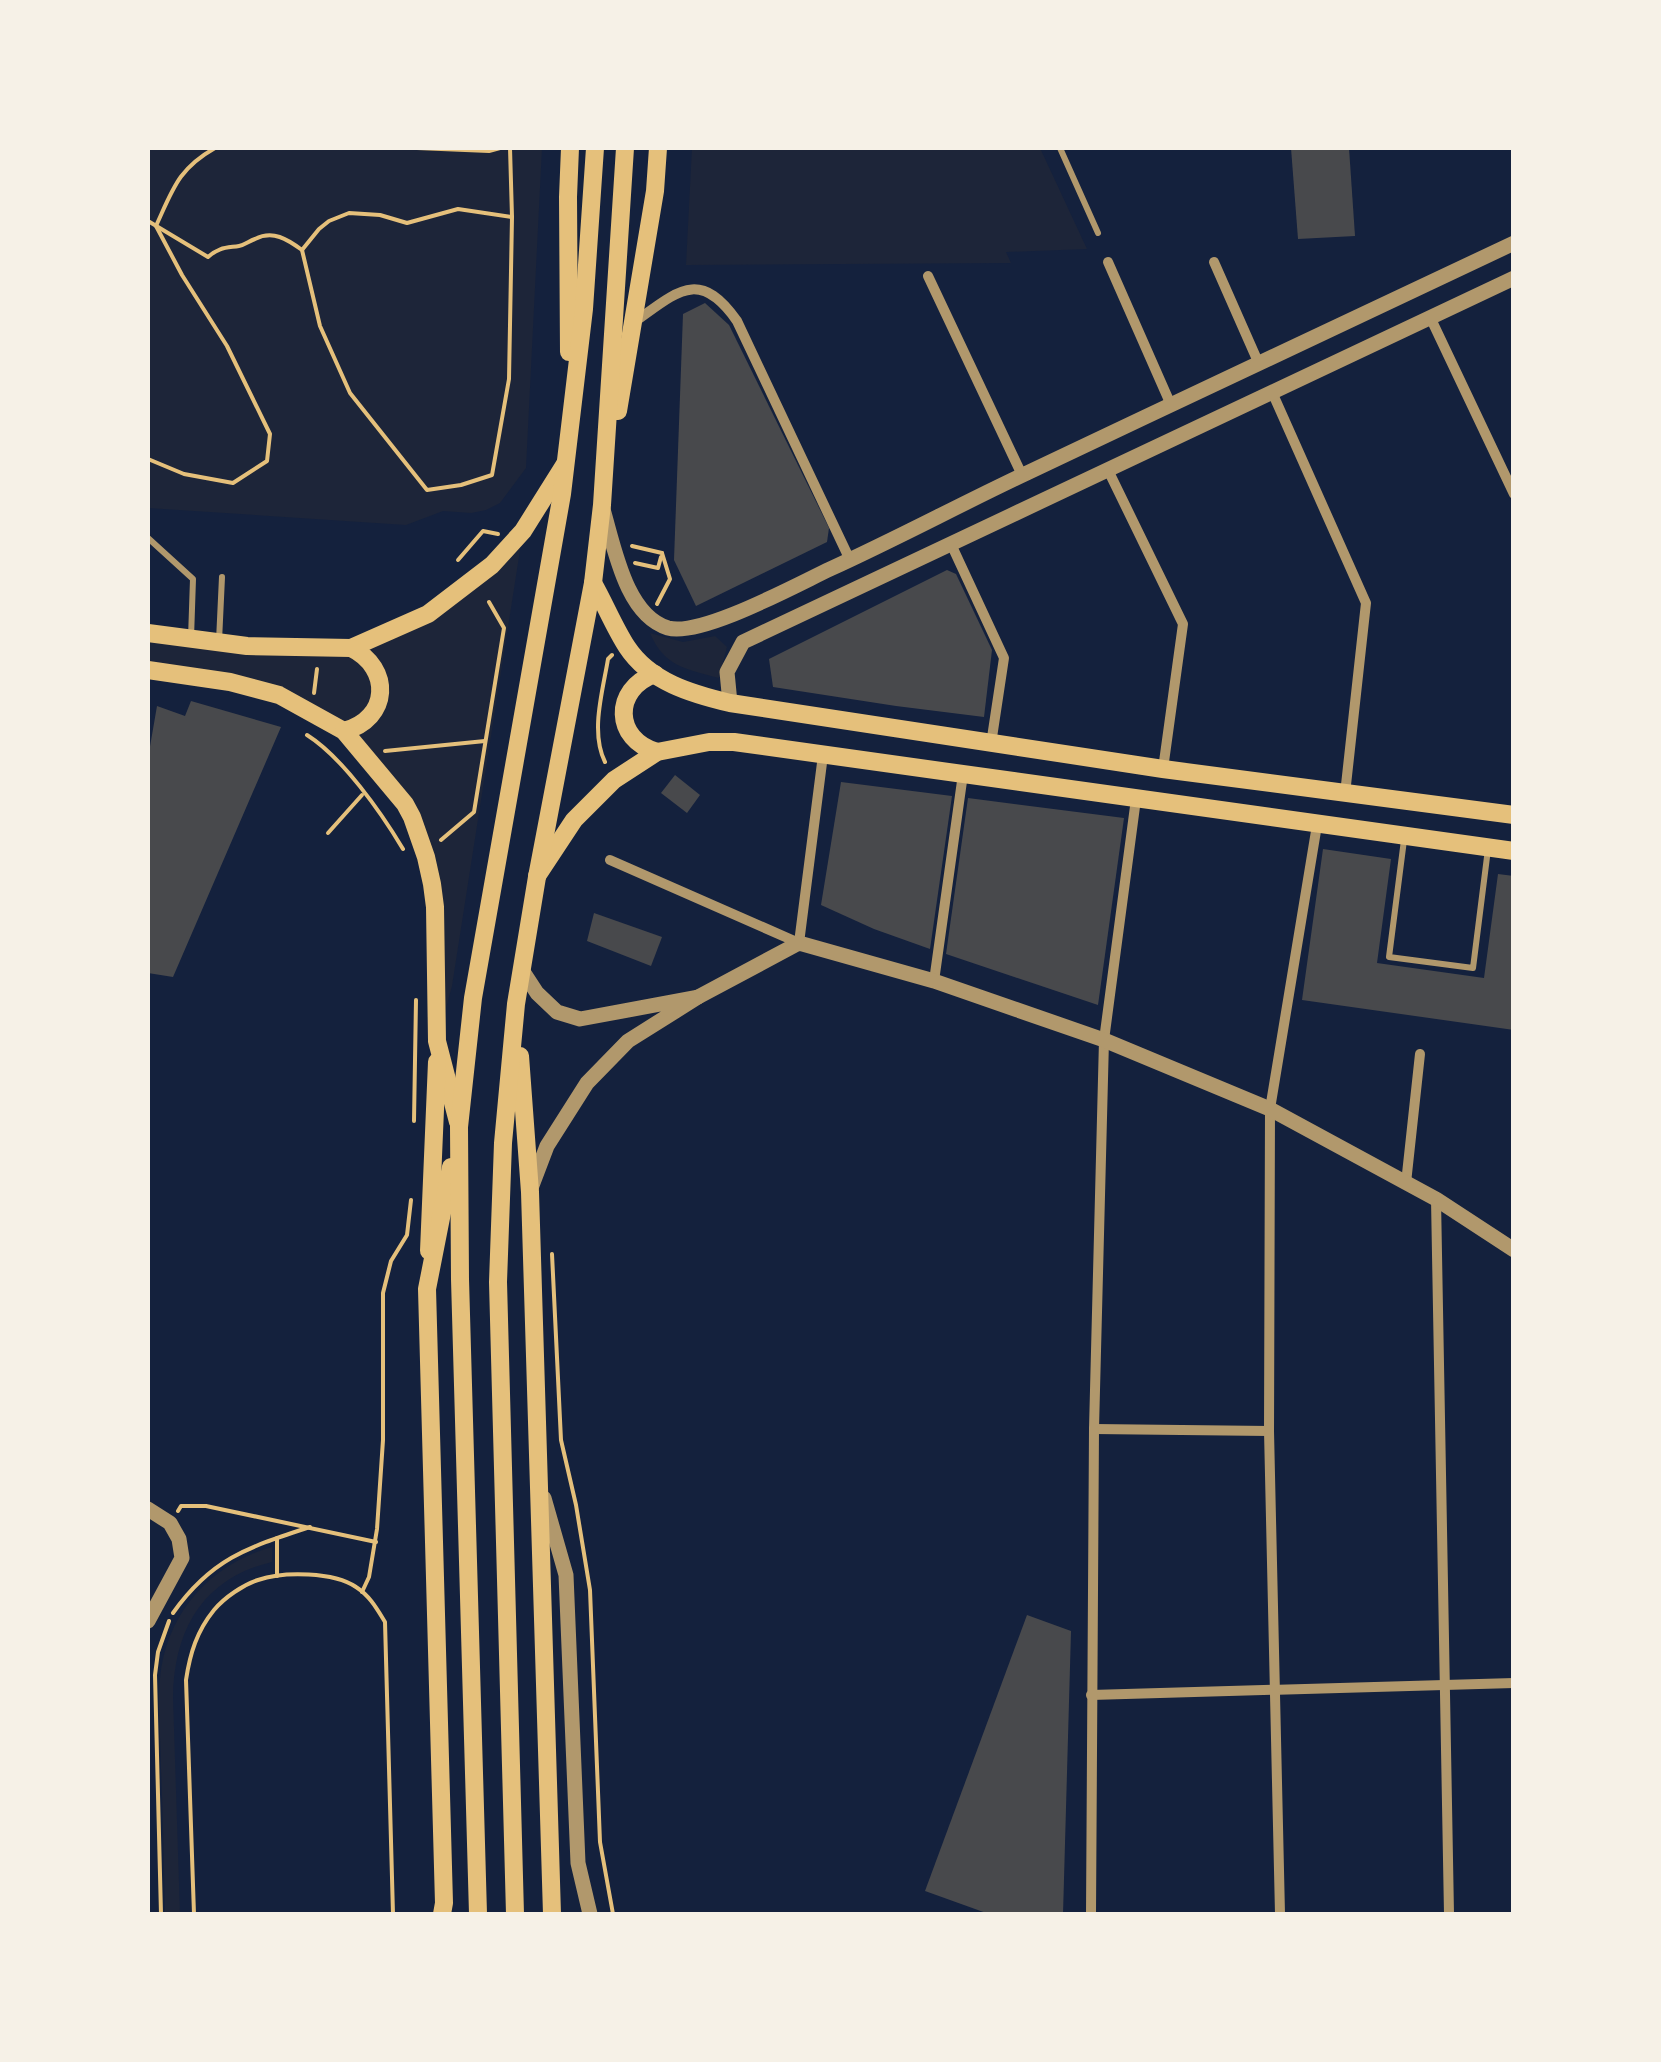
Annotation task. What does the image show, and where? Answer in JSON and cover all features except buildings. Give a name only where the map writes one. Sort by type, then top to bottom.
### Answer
[{"type":"main road","points":[[570,148],[570,418]]},
{"type":"main road","points":[[427,1289],[459,1127],[473,998],[565,464],[584,309],[595,148]]},
{"type":"main road","points":[[602,505],[625,148]]},
{"type":"main road","points":[[515,1914],[498,1282],[503,1143],[516,1004],[536,877],[593,583],[602,505],[655,191],[658,148]]},
{"type":"main road","points":[[148,633],[247,646],[352,648],[428,614],[492,565],[523,530],[565,464]]},
{"type":"main road","points":[[593,583],[629,650],[655,674],[694,694],[730,704],[1164,769],[1514,815]]},
{"type":"main road","points":[[344,731],[367,720],[380,694],[372,663],[352,648]]},
{"type":"main road","points":[[148,673],[230,682],[279,695],[344,731],[404,804],[426,857],[435,907],[438,1042],[427,1289],[445,1911]]},
{"type":"main road","points":[[655,674],[630,690],[624,719],[632,737],[657,752]]},
{"type":"main road","points":[[536,877],[574,820],[614,780],[657,752],[710,742],[823,754],[1514,851]]},
{"type":"main road","points":[[516,1004],[530,1192],[550,1912]]},
{"type":"main road","points":[[438,1042],[459,1127],[478,1914]]},
{"type":"street","points":[[602,505],[630,594],[649,619],[671,629],[693,628],[726,617],[850,560],[1514,243]]},
{"type":"street","points":[[1108,262],[1171,405]]},
{"type":"street","points":[[1214,262],[1366,603],[1345,794]]},
{"type":"street","points":[[928,276],[1022,475]]},
{"type":"street","points":[[730,704],[727,672],[743,642],[1514,278]]},
{"type":"street","points":[[632,323],[687,290],[707,291],[716,296],[737,321],[850,560]]},
{"type":"street","points":[[1430,319],[1514,494]]},
{"type":"street","points":[[1108,470],[1183,624],[1164,769]]},
{"type":"street","points":[[951,544],[1004,658],[991,744]]},
{"type":"street","points":[[726,617],[730,633],[743,642]]},
{"type":"street","points":[[800,943],[823,754]]},
{"type":"street","points":[[934,981],[963,774]]},
{"type":"street","points":[[1091,1914],[1094,1428],[1104,1040],[1136,799]]},
{"type":"street","points":[[1280,1914],[1269,1431],[1270,1109],[1317,825]]},
{"type":"street","points":[[610,860],[800,943],[934,981],[1104,1040],[1270,1109],[1436,1199],[1514,1250]]},
{"type":"street","points":[[530,1192],[547,1146],[587,1083],[628,1041],[698,997],[800,943]]},
{"type":"street","points":[[522,970],[537,993],[558,1012],[580,1019],[698,997]]},
{"type":"street","points":[[1406,1183],[1420,1054]]},
{"type":"street","points":[[1436,1199],[1449,1914]]},
{"type":"street","points":[[1094,1428],[1269,1431]]},
{"type":"street","points":[[538,1476],[566,1575],[578,1863],[590,1914]]},
{"type":"street","points":[[148,1509],[170,1523],[179,1539],[182,1558],[148,1621]]},
{"type":"street","points":[[1091,1694],[1514,1683]]},
{"type":"lane","points":[[1060,148],[1098,233]]},
{"type":"lane","points":[[148,538],[194,578],[191,639]]},
{"type":"lane","points":[[220,642],[222,577]]},
{"type":"lane","points":[[1404,837],[1389,957],[1440,964],[1474,968],[1488,848]]},
{"type":"path","points":[[156,226],[182,172],[215,148]]},
{"type":"path","points":[[417,148],[500,148]]},
{"type":"path","points":[[148,221],[208,257],[216,250],[243,246],[269,234],[302,250],[320,326],[350,394],[428,490],[461,485],[492,475],[508,380],[510,148]]},
{"type":"path","points":[[302,250],[329,221],[349,214],[380,215],[407,222],[458,209],[512,216]]},
{"type":"path","points":[[148,459],[184,474],[234,483],[268,460],[270,434],[227,346],[182,276],[156,226]]},
{"type":"path","points":[[614,542],[662,553]]},
{"type":"path","points":[[438,844],[474,812],[504,628],[489,602]]},
{"type":"path","points":[[313,696],[318,668]]},
{"type":"path","points":[[306,735],[326,749],[383,816],[409,860]]},
{"type":"path","points":[[385,751],[485,741]]},
{"type":"path","points":[[328,833],[368,787]]},
{"type":"path","points":[[414,1124],[416,990]]},
{"type":"path","points":[[362,1592],[376,1542],[383,1440],[383,1292],[391,1262],[407,1235],[411,1199]]},
{"type":"path","points":[[552,1244],[562,1440],[590,1590],[600,1842],[614,1914]]},
{"type":"path","points":[[170,1523],[181,1506],[206,1506],[376,1542]]},
{"type":"path","points":[[161,1914],[156,1675],[163,1635],[172,1614],[202,1578],[240,1552],[310,1527]]},
{"type":"path","points":[[277,1538],[277,1576]]},
{"type":"path","points":[[194,1914],[186,1680],[190,1653],[200,1629],[216,1607],[234,1592],[258,1580],[304,1575],[330,1577],[355,1586],[373,1602],[385,1622],[393,1914]]},
{"type":"shaded area","points":[[148,148],[542,148],[526,468],[500,503],[471,513],[443,511],[406,525],[148,508]]},
{"type":"shaded area","points":[[692,148],[1040,148],[1087,249],[1006,252],[1011,263],[686,265]]},
{"type":"shaded area","points":[[523,531],[452,986],[437,1041],[435,907],[412,817],[344,731],[279,695],[148,670],[148,633],[352,648],[428,614]]},
{"type":"shaded area","points":[[650,633],[683,642],[715,636],[727,647],[719,678],[670,660]]},
{"type":"shaded area","points":[[272,1547],[272,1562],[228,1580],[211,1594],[197,1610],[179,1650],[173,1697],[180,1914],[165,1914],[159,1700],[164,1655],[182,1613],[211,1579],[229,1566]]}]
